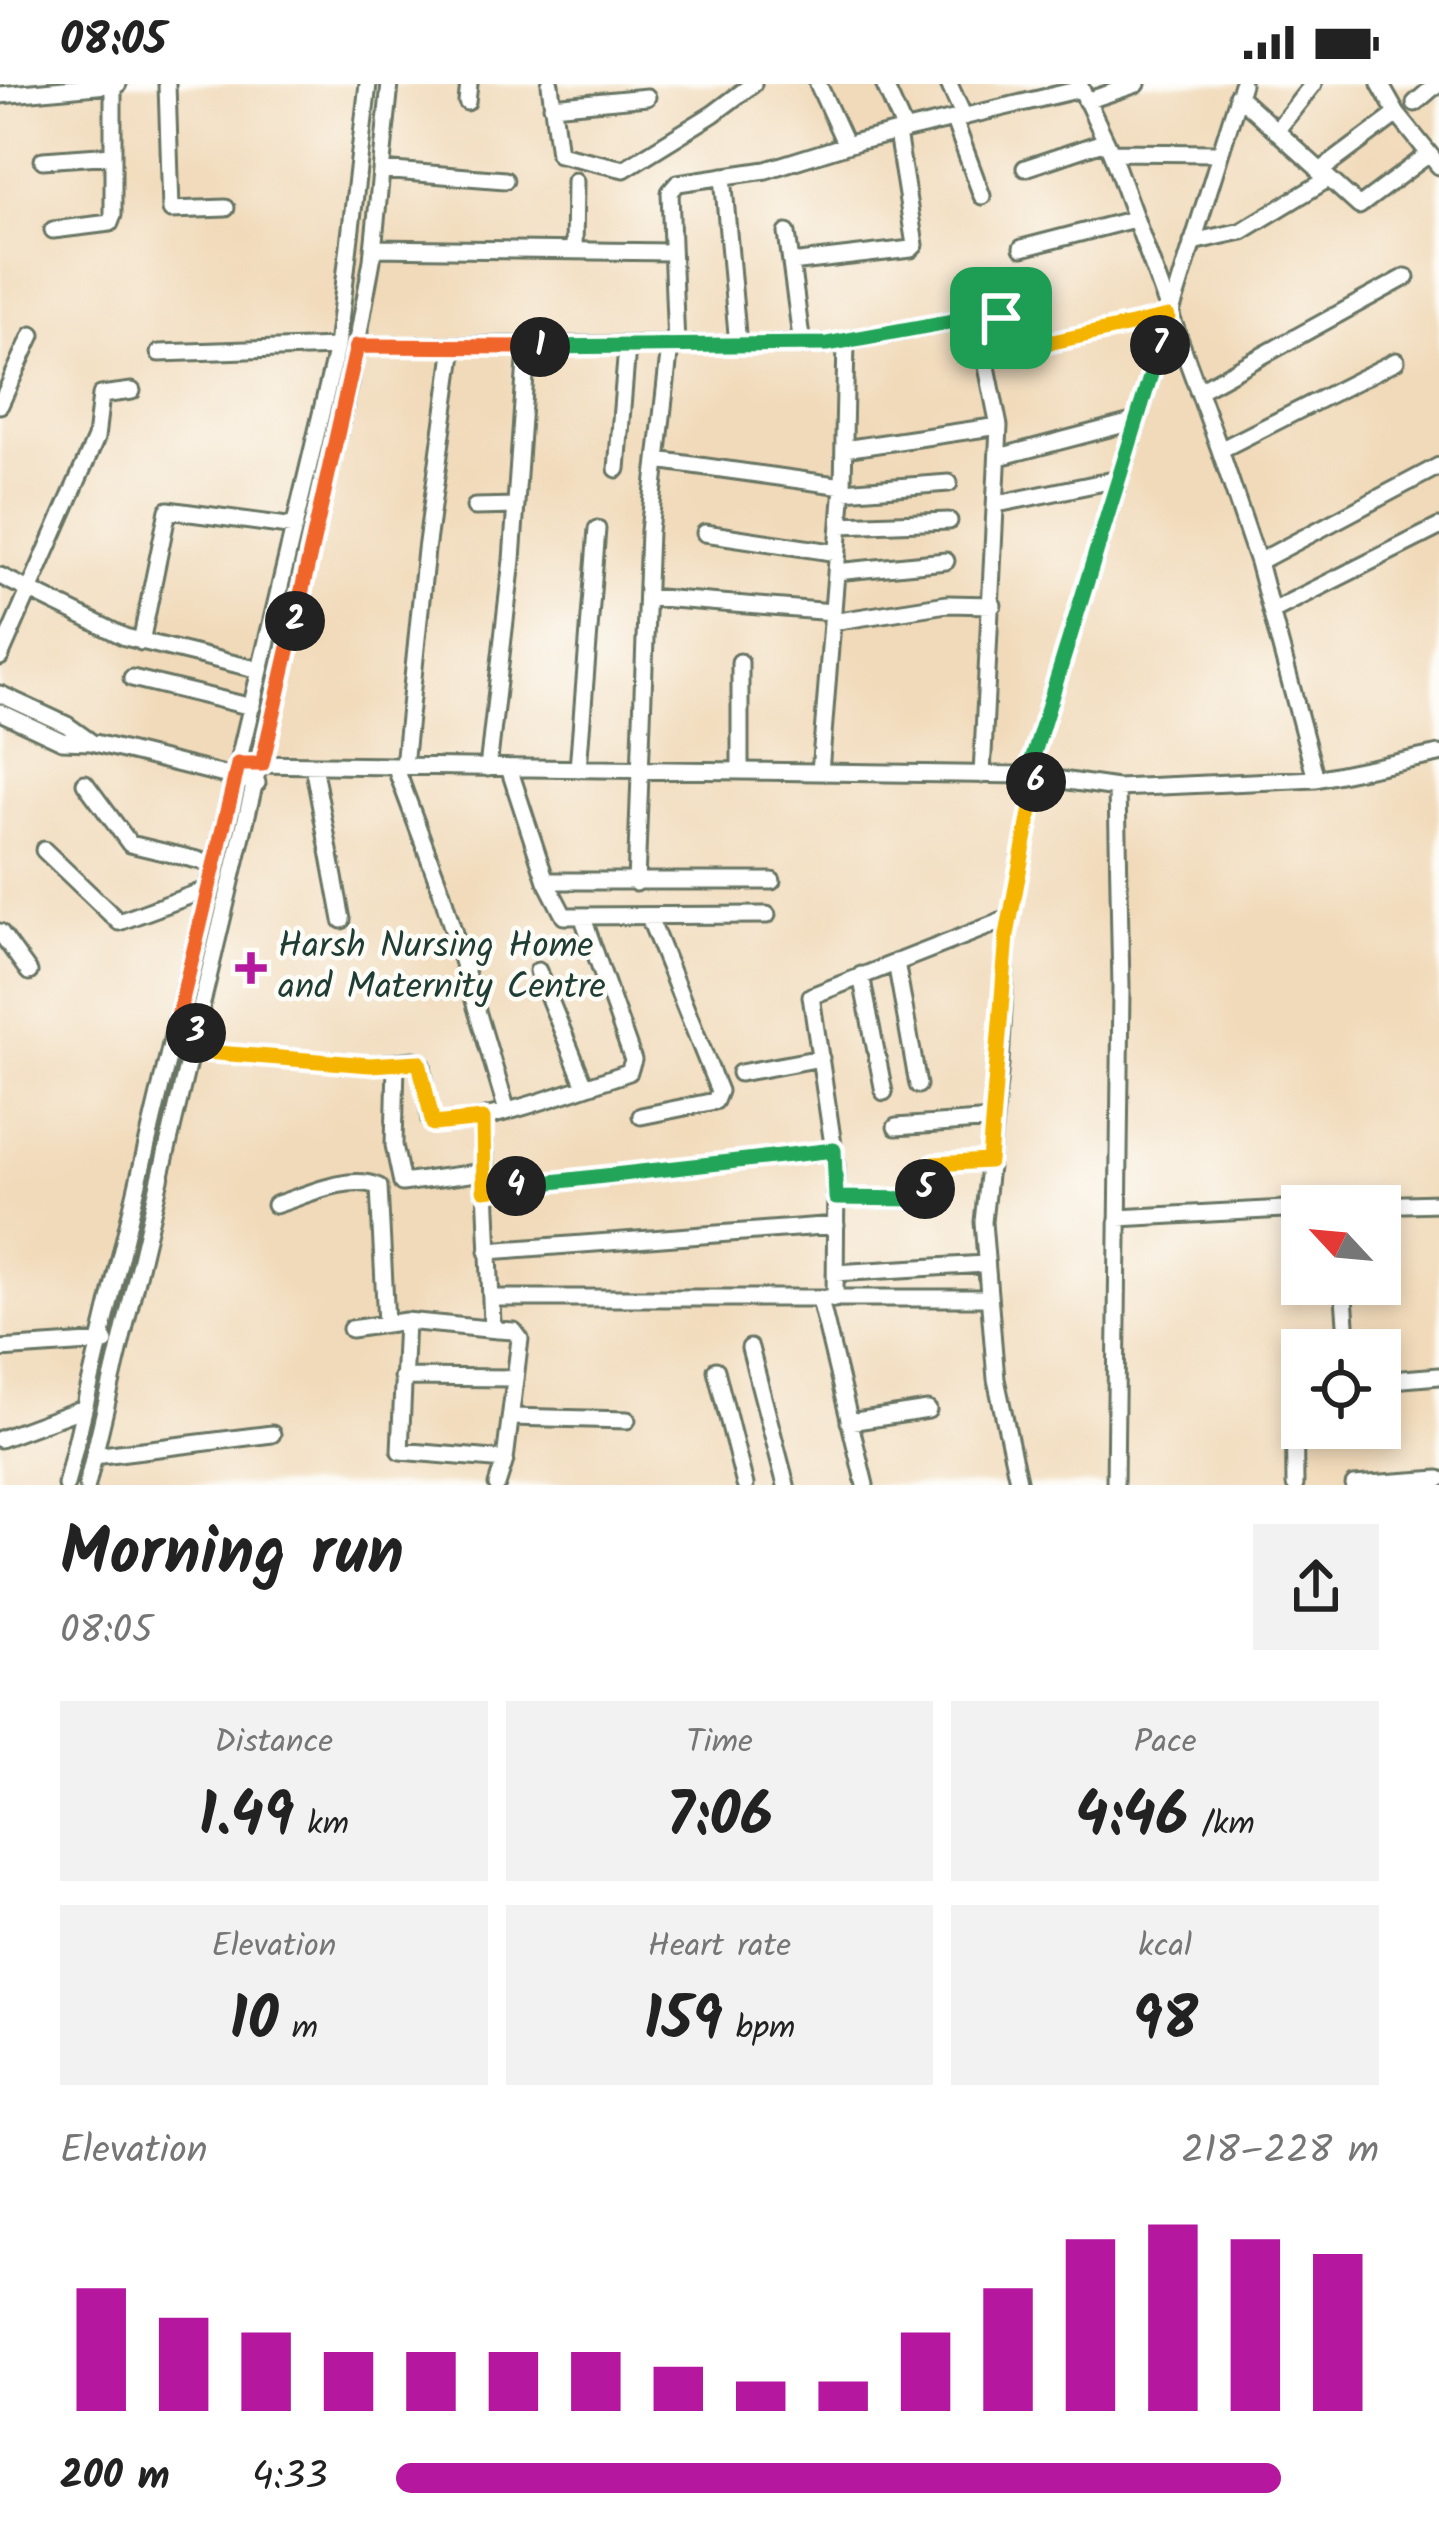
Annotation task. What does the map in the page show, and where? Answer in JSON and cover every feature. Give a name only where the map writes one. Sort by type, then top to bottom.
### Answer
[{"type":"street","points":[[0,95],[116,84],[110,223],[53,230]]},
{"type":"street","points":[[167,84],[171,210],[226,208]]},
{"type":"street","points":[[66,1485],[338,347],[368,84]]},
{"type":"street","points":[[87,1485],[262,764],[357,346],[373,248],[390,84]]},
{"type":"street","points":[[467,102],[469,84]]},
{"type":"street","points":[[550,84],[559,154],[624,169],[713,115],[753,84]]},
{"type":"street","points":[[818,84],[846,145]]},
{"type":"street","points":[[791,263],[914,245],[901,132],[884,84]]},
{"type":"street","points":[[949,84],[982,196]]},
{"type":"street","points":[[636,884],[647,597],[657,460],[673,346],[673,186],[766,170],[959,118],[1137,84]]},
{"type":"street","points":[[1276,131],[1313,84]]},
{"type":"street","points":[[1240,90],[1276,131],[1359,206],[1434,160],[1380,84]]},
{"type":"street","points":[[1415,103],[1437,84]]},
{"type":"street","points":[[1019,1485],[996,1379],[983,1222],[1010,918],[1032,776],[1240,90]]},
{"type":"street","points":[[1082,91],[1108,147],[1220,450],[1258,562],[1316,779]]},
{"type":"street","points":[[552,106],[647,97]]},
{"type":"street","points":[[1192,242],[1242,231],[1323,176],[1397,114]]},
{"type":"street","points":[[1025,167],[1108,147],[1219,153]]},
{"type":"street","points":[[43,160],[113,155]]},
{"type":"street","points":[[381,170],[505,180]]},
{"type":"street","points":[[723,176],[738,344]]},
{"type":"street","points":[[574,251],[575,181]]},
{"type":"street","points":[[1022,248],[1134,219]]},
{"type":"street","points":[[787,232],[802,345]]},
{"type":"street","points":[[373,248],[672,252]]},
{"type":"street","points":[[1198,391],[1406,277]]},
{"type":"street","points":[[357,346],[802,345],[997,315],[1015,343],[1025,348],[1169,316]]},
{"type":"street","points":[[976,317],[999,426],[982,775]]},
{"type":"street","points":[[0,405],[32,335]]},
{"type":"street","points":[[820,772],[843,489],[846,341]]},
{"type":"street","points":[[454,346],[399,766],[507,1111]]},
{"type":"street","points":[[160,353],[338,347]]},
{"type":"street","points":[[488,767],[516,506],[527,347]]},
{"type":"street","points":[[617,469],[627,347]]},
{"type":"street","points":[[1220,450],[1396,361]]},
{"type":"street","points":[[0,657],[96,438],[101,394],[132,391]]},
{"type":"street","points":[[999,458],[1136,421]]},
{"type":"street","points":[[844,449],[999,426]]},
{"type":"street","points":[[657,460],[843,489],[949,483]]},
{"type":"street","points":[[1258,562],[1439,466]]},
{"type":"street","points":[[997,504],[1119,478]]},
{"type":"street","points":[[475,507],[516,506]]},
{"type":"street","points":[[141,642],[168,510],[295,527]]},
{"type":"street","points":[[840,525],[950,521]]},
{"type":"street","points":[[1272,611],[1439,527]]},
{"type":"street","points":[[578,769],[597,529]]},
{"type":"street","points":[[705,533],[838,553]]},
{"type":"street","points":[[836,572],[946,561]]},
{"type":"street","points":[[0,576],[141,642],[260,670]]},
{"type":"street","points":[[647,597],[832,618],[947,604],[993,605]]},
{"type":"street","points":[[740,662],[740,771]]},
{"type":"street","points":[[132,678],[252,707]]},
{"type":"street","points":[[0,694],[92,742]]},
{"type":"street","points":[[0,712],[62,741],[92,742],[236,771],[257,783]]},
{"type":"street","points":[[236,771],[262,764],[982,775],[1032,776],[1117,788],[1316,779],[1439,754]]},
{"type":"street","points":[[313,765],[342,920]]},
{"type":"street","points":[[509,768],[546,881],[564,916],[767,915]]},
{"type":"street","points":[[85,782],[130,844],[214,864]]},
{"type":"street","points":[[1115,1485],[1121,988],[1117,788]]},
{"type":"street","points":[[44,850],[118,922],[208,890]]},
{"type":"street","points":[[546,881],[772,881]]},
{"type":"street","points":[[641,1116],[715,1101],[719,1091],[649,917]]},
{"type":"street","points":[[192,1051],[370,1065],[414,1060],[422,1066],[433,1124],[483,1119],[629,1072],[633,1060],[583,918]]},
{"type":"street","points":[[865,1485],[828,1299],[836,1273],[834,1150],[811,996],[1010,918]]},
{"type":"street","points":[[0,932],[28,972]]},
{"type":"street","points":[[896,962],[918,1085]]},
{"type":"street","points":[[538,971],[585,1086]]},
{"type":"street","points":[[862,975],[884,1092]]},
{"type":"street","points":[[178,1017],[199,1021]]},
{"type":"street","points":[[740,1073],[821,1058]]},
{"type":"street","points":[[396,1062],[394,1145],[402,1183],[484,1172]]},
{"type":"street","points":[[483,1119],[492,1323],[498,1330]]},
{"type":"street","points":[[896,1127],[993,1120]]},
{"type":"street","points":[[484,1190],[834,1150]]},
{"type":"street","points":[[836,1198],[917,1199],[925,1192],[927,1170],[934,1164],[989,1161]]},
{"type":"street","points":[[275,1205],[349,1183],[379,1187],[386,1323]]},
{"type":"street","points":[[1401,1204],[1439,1203]]},
{"type":"street","points":[[1118,1218],[1281,1209]]},
{"type":"street","points":[[488,1251],[836,1225]]},
{"type":"street","points":[[836,1273],[985,1264]]},
{"type":"street","points":[[491,1298],[988,1298]]},
{"type":"street","points":[[406,1322],[400,1451],[505,1460]]},
{"type":"street","points":[[351,1329],[406,1322],[518,1334],[511,1417],[497,1485]]},
{"type":"street","points":[[0,1349],[122,1341]]},
{"type":"street","points":[[750,1348],[786,1485]]},
{"type":"street","points":[[716,1370],[745,1485]]},
{"type":"street","points":[[1401,1379],[1439,1376]]},
{"type":"street","points":[[402,1377],[515,1378]]},
{"type":"street","points":[[0,1439],[84,1408]]},
{"type":"street","points":[[849,1422],[928,1410]]},
{"type":"street","points":[[511,1417],[627,1420]]},
{"type":"street","points":[[94,1456],[272,1434]]},
{"type":"street","points":[[1295,1449],[1295,1485]]},
{"type":"street","points":[[1354,1485],[1439,1479]]},
{"type":"place","name":"Harsh Nursing Home and Maternity Centre","points":[[251,968]]},
{"type":"route","points":[[992,314],[1001,318],[1015,343],[1025,348],[1168,317],[1027,776],[1037,777],[1007,935],[989,1161],[934,1164],[927,1170],[925,1192],[917,1199],[836,1198],[834,1150],[484,1190],[483,1119],[433,1124],[419,1062],[327,1063],[192,1051],[199,1021],[178,1017],[238,764],[262,764],[357,346],[827,344],[992,314]]}]
